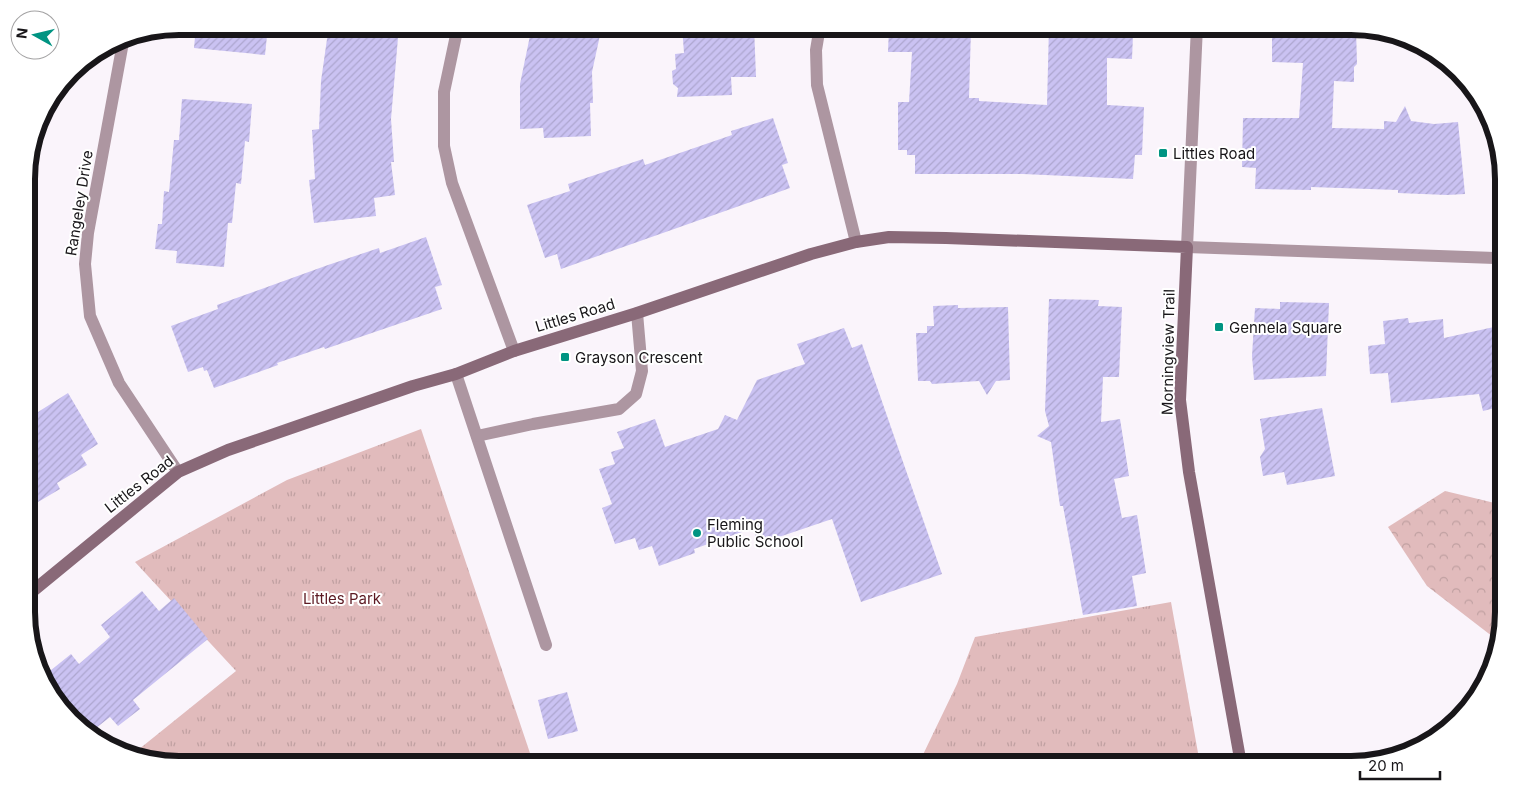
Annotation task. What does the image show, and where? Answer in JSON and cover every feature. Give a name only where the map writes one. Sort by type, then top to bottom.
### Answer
[{"type":"street","points":[[456,35],[444,92],[444,146],[452,183],[514,350]]},
{"type":"street","points":[[818,35],[816,50],[817,84],[856,242]]},
{"type":"street","name":"Morningview Trail","points":[[1197,35],[1180,400],[1189,472],[1240,756]]},
{"type":"street","name":"Rangeley Drive","points":[[122,47],[88,233],[85,264],[90,316],[119,383],[178,472]]},
{"type":"street","name":"Littles Road","points":[[35,589],[178,472],[228,450],[413,386],[456,374],[514,350],[637,313],[805,256],[856,242],[889,237],[1187,247]]},
{"type":"street","points":[[1187,247],[1495,257]]},
{"type":"street","points":[[477,436],[619,408],[636,394],[642,371],[637,313]]},
{"type":"street","points":[[456,374],[546,645]]},
{"type":"green space","name":"Littles Park","points":[[421,429],[531,756],[179,756],[160,755],[138,750],[236,671],[135,562],[287,480]]},
{"type":"green space","points":[[1445,491],[1495,503],[1495,612],[1493,637],[1427,586],[1388,527]]},
{"type":"green space","points":[[1171,602],[1199,756],[922,756],[957,684],[975,637]]},
{"type":"building","points":[[195,35],[267,35],[265,55],[194,48]]},
{"type":"building","points":[[328,35],[398,35],[391,119],[394,162],[391,162],[395,195],[374,198],[376,216],[314,223],[309,180],[315,179],[312,130],[319,129],[321,81]]},
{"type":"building","points":[[530,35],[600,35],[592,72],[593,103],[590,103],[591,136],[544,138],[543,128],[520,129],[520,84]]},
{"type":"building","points":[[683,35],[754,35],[756,77],[731,77],[732,95],[677,97],[678,88],[673,84],[672,71],[676,69],[675,54],[684,53]]},
{"type":"building","points":[[889,35],[971,35],[969,98],[979,98],[979,101],[1047,105],[1049,35],[1133,35],[1132,59],[1107,58],[1107,105],[1144,107],[1142,155],[1135,155],[1133,179],[1023,174],[915,174],[915,155],[907,155],[907,150],[898,150],[898,102],[909,102],[912,52],[888,52]]},
{"type":"building","points":[[1305,35],[1356,35],[1357,64],[1354,67],[1354,82],[1334,81],[1332,128],[1384,129],[1384,121],[1396,122],[1405,106],[1411,121],[1434,124],[1458,122],[1465,194],[1398,193],[1398,190],[1311,187],[1311,190],[1255,189],[1256,168],[1242,167],[1243,118],[1299,118],[1303,63],[1272,62],[1272,36],[1305,37]]},
{"type":"building","points":[[182,99],[252,104],[249,142],[245,141],[241,184],[236,183],[232,223],[228,223],[224,267],[176,263],[177,251],[155,249],[158,224],[162,224],[164,191],[169,192],[174,140],[179,140]]},
{"type":"building","points":[[773,118],[788,163],[782,165],[790,188],[561,269],[557,254],[545,258],[527,205],[570,191],[568,184],[643,159],[645,165],[732,135],[731,131]]},
{"type":"building","points":[[426,237],[442,285],[435,287],[442,309],[325,349],[324,347],[277,363],[278,365],[214,388],[207,370],[204,371],[203,367],[188,372],[171,326],[218,309],[217,305],[328,265],[379,248],[380,253]]},
{"type":"building","points":[[1049,299],[1099,300],[1098,306],[1122,307],[1119,377],[1103,377],[1101,422],[1120,419],[1129,476],[1114,479],[1122,518],[1137,515],[1146,573],[1132,576],[1137,606],[1083,615],[1063,506],[1060,506],[1051,442],[1037,436],[1049,426],[1045,411]]},
{"type":"building","points":[[1280,302],[1329,303],[1326,376],[1254,380],[1252,356],[1255,308],[1280,309]]},
{"type":"building","points":[[958,305],[958,308],[1008,307],[1010,380],[996,381],[987,395],[979,381],[932,384],[930,381],[918,381],[916,333],[927,333],[927,326],[934,326],[933,306]]},
{"type":"building","points":[[1408,318],[1409,323],[1443,319],[1444,338],[1495,327],[1495,408],[1483,411],[1479,394],[1391,403],[1388,373],[1370,374],[1368,346],[1385,344],[1383,321]]},
{"type":"building","points":[[844,328],[852,348],[862,344],[942,574],[861,602],[832,519],[758,544],[753,528],[694,549],[695,553],[659,566],[652,546],[639,550],[635,538],[615,544],[602,508],[612,504],[599,469],[615,464],[611,452],[624,448],[617,432],[655,419],[665,447],[718,429],[725,415],[737,420],[757,380],[805,364],[797,344]]},
{"type":"building","points":[[68,393],[98,444],[81,455],[87,465],[57,483],[60,489],[38,502],[35,497],[35,414]]},
{"type":"building","points":[[1322,408],[1335,476],[1287,485],[1284,472],[1263,476],[1260,457],[1265,449],[1260,419]]},
{"type":"building","points":[[142,591],[159,611],[174,598],[208,639],[133,700],[140,709],[118,726],[110,717],[95,729],[71,707],[59,692],[48,672],[71,654],[79,664],[110,637],[101,625]]},
{"type":"building","points":[[567,692],[578,731],[548,739],[538,700]]},
{"type":"place","name":"Littles Road","points":[[1163,153]]},
{"type":"place","name":"Gennela Square","points":[[1219,327]]},
{"type":"place","name":"Grayson Crescent","points":[[565,357]]},
{"type":"place","name":"Fleming Public School","points":[[697,533]]}]
